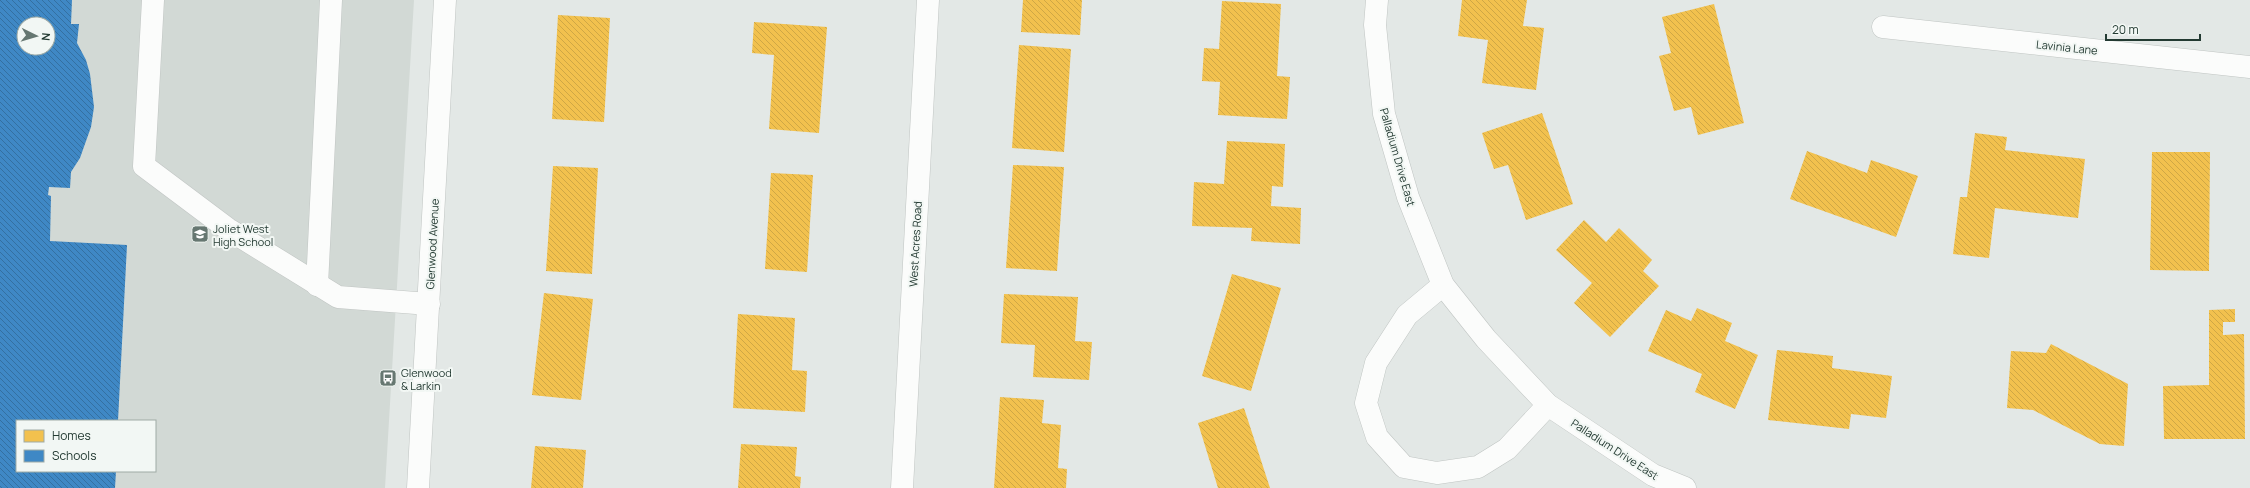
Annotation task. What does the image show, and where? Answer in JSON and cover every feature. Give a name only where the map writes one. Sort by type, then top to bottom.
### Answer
[{"type":"street","points":[[153,0],[144,166],[228,229],[338,297],[429,304]]},
{"type":"street","points":[[317,285],[332,0]]},
{"type":"street","name":"Glenwood Avenue","points":[[418,488],[445,0]]},
{"type":"street","name":"West Acres Road","points":[[902,488],[928,0]]},
{"type":"street","name":"Palladium Drive East","points":[[1377,0],[1376,25],[1384,114],[1408,197],[1443,284],[1486,339],[1548,405],[1652,475],[1685,488]]},
{"type":"street","name":"Lavinia Lane","points":[[1884,27],[2250,67]]},
{"type":"street","points":[[1443,284],[1407,315],[1376,363],[1366,403],[1377,437],[1404,467],[1437,473],[1478,467],[1507,449],[1548,405]]},
{"type":"shaded area","name":"Joliet West High School","points":[[0,0],[414,0],[385,488],[0,488]]},
{"type":"building: Homes","points":[[1023,0],[1082,0],[1080,35],[1021,32]]},
{"type":"building: Homes","points":[[1462,0],[1527,0],[1523,26],[1544,28],[1536,90],[1482,83],[1488,40],[1458,36]]},
{"type":"building: Homes","points":[[1222,1],[1281,4],[1277,76],[1290,77],[1287,119],[1218,115],[1220,82],[1202,81],[1204,48],[1219,49]]},
{"type":"building: Homes","points":[[1714,4],[1744,123],[1698,135],[1691,107],[1674,111],[1659,56],[1671,53],[1662,17]]},
{"type":"building: Homes","points":[[558,15],[610,18],[604,122],[552,119]]},
{"type":"building: Homes","points":[[754,22],[827,27],[819,133],[769,129],[774,55],[752,53]]},
{"type":"building: Homes","points":[[1019,45],[1071,49],[1064,152],[1012,148]]},
{"type":"building: Homes","points":[[1542,113],[1573,204],[1526,220],[1508,165],[1494,169],[1482,133]]},
{"type":"building: Homes","points":[[1975,133],[2007,137],[2005,150],[2085,159],[2078,218],[1995,208],[1989,258],[1953,254],[1960,197],[1967,197]]},
{"type":"building: Homes","points":[[1227,141],[1285,144],[1283,187],[1272,186],[1271,206],[1301,208],[1300,244],[1251,241],[1252,228],[1192,226],[1194,182],[1224,184]]},
{"type":"building: Homes","points":[[1807,151],[1867,173],[1871,160],[1918,176],[1896,237],[1790,199]]},
{"type":"building: Homes","points":[[2152,152],[2210,152],[2209,271],[2150,270]]},
{"type":"building: Homes","points":[[1013,165],[1064,167],[1057,271],[1006,268]]},
{"type":"building: Homes","points":[[553,166],[598,168],[592,274],[546,271]]},
{"type":"building: Homes","points":[[771,173],[813,175],[807,272],[765,269]]},
{"type":"building: Homes","points":[[1584,220],[1606,242],[1619,228],[1652,260],[1643,271],[1659,286],[1610,337],[1574,303],[1592,283],[1556,250]]},
{"type":"building: Homes","points":[[1232,274],[1281,288],[1251,391],[1202,376]]},
{"type":"building: Homes","points":[[544,293],[593,299],[581,400],[532,395]]},
{"type":"building: Homes","points":[[1004,294],[1078,297],[1075,341],[1092,342],[1089,380],[1033,377],[1035,345],[1001,343]]},
{"type":"building: Homes","points":[[1697,308],[1732,323],[1725,341],[1758,355],[1735,409],[1695,392],[1702,374],[1648,351],[1666,310],[1691,321]]},
{"type":"building: Homes","points":[[2235,309],[2235,322],[2223,322],[2223,335],[2244,334],[2245,439],[2164,439],[2163,386],[2209,385],[2209,310]]},
{"type":"building: Homes","points":[[738,314],[795,318],[792,370],[807,371],[805,412],[733,408]]},
{"type":"building: Homes","points":[[2051,344],[2128,384],[2124,446],[2100,444],[2033,410],[2007,408],[2011,351],[2046,353]]},
{"type":"building: Homes","points":[[1777,350],[1833,356],[1832,368],[1892,376],[1886,418],[1851,414],[1849,429],[1768,420]]},
{"type":"building: Homes","points":[[1000,397],[1044,400],[1042,423],[1061,425],[1058,468],[1067,469],[1066,488],[994,488]]},
{"type":"building: Homes","points":[[1244,408],[1270,488],[1218,488],[1198,423]]},
{"type":"building: Homes","points":[[741,444],[797,447],[795,476],[801,477],[800,488],[738,488]]},
{"type":"building: Homes","points":[[535,446],[586,450],[583,488],[531,488]]},
{"type":"building: Schools","points":[[0,0],[72,0],[71,24],[79,24],[77,43],[86,60],[90,74],[94,107],[91,127],[80,158],[71,172],[70,188],[49,187],[48,195],[51,196],[50,241],[127,245],[118,420],[16,420],[16,472],[116,472],[115,488],[0,488]]},
{"type":"place","name":"Joliet West High School","points":[[200,234]]},
{"type":"place","name":"Glenwood & Larkin","points":[[388,378]]}]
